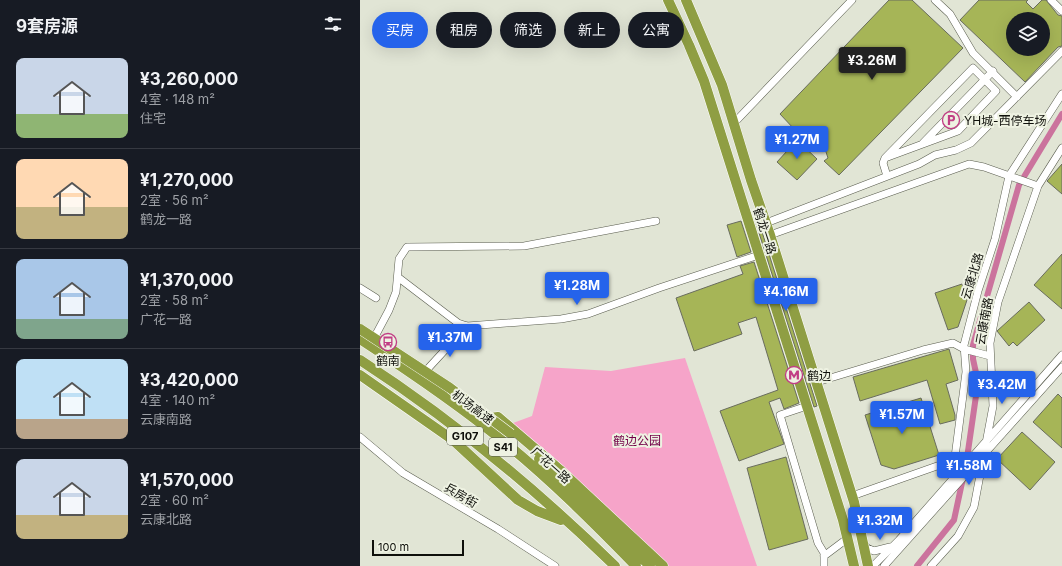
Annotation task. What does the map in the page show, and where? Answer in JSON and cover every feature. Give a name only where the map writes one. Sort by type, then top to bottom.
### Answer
[{"type":"highway","name":"鹤龙一路","points":[[668,0],[690,45],[704,81],[807,406],[848,540],[854,566]]},
{"type":"highway","name":"鹤龙一路","points":[[686,0],[716,67],[734,122],[751,180],[817,382],[852,496],[859,521],[868,566]]},
{"type":"highway","points":[[360,329],[450,388],[511,434],[650,566]]},
{"type":"highway","name":"广花一路","points":[[360,339],[365,344],[419,378],[476,419],[555,486],[636,566]]},
{"type":"highway","name":"机场高速","points":[[365,344],[496,441],[557,494],[633,566]]},
{"type":"highway","name":"S41","points":[[360,360],[432,408],[505,465],[615,566]]},
{"type":"highway","name":"G107","points":[[360,363],[410,396],[462,434],[498,463],[609,566]]},
{"type":"highway","points":[[360,375],[452,440],[518,500],[537,511],[561,520]]},
{"type":"highway","points":[[476,419],[498,417],[560,470],[663,566]]},
{"type":"highway","points":[[846,566],[848,540]]},
{"type":"street","points":[[734,122],[852,0]]},
{"type":"street","points":[[935,0],[950,14],[973,53],[1017,97]]},
{"type":"street","points":[[1051,0],[1062,11]]},
{"type":"street","points":[[766,223],[919,164],[935,155],[956,150],[971,143],[1062,51]]},
{"type":"street","points":[[885,158],[958,131],[996,91],[973,68],[885,158],[883,163],[887,176]]},
{"type":"street","points":[[922,145],[992,71]]},
{"type":"street","name":"云康北路","points":[[953,478],[966,372],[964,349],[978,291],[995,239],[1009,176],[1062,94]]},
{"type":"street","name":"云康南路","points":[[930,566],[958,536],[974,507],[993,406],[993,375],[990,356],[998,302],[1038,186],[1062,148]]},
{"type":"street","points":[[770,235],[969,164],[984,167],[1038,186]]},
{"type":"street","points":[[365,344],[389,310],[396,292],[399,278],[399,259],[407,247],[524,246],[656,221]]},
{"type":"street","points":[[399,278],[458,323],[467,326],[561,320],[588,314],[759,255]]},
{"type":"street","points":[[360,288],[376,298]]},
{"type":"street","points":[[419,378],[467,326]]},
{"type":"street","points":[[817,382],[923,350],[953,343],[964,349],[990,356]]},
{"type":"street","points":[[873,566],[895,544],[1062,355]]},
{"type":"street","points":[[884,566],[1062,367]]},
{"type":"street","points":[[807,406],[780,415],[818,543],[824,556],[824,566]]},
{"type":"street","name":"兵房街","points":[[360,437],[403,473],[498,529],[555,566]]},
{"type":"street","points":[[852,496],[954,460]]},
{"type":"street","points":[[824,556],[848,540]]},
{"type":"street","points":[[862,541],[867,548],[874,551],[884,550],[895,544]]},
{"type":"green space","name":"鹤边公园","points":[[685,358],[757,566],[659,566],[654,560],[655,551],[594,499],[513,423],[532,416],[545,367],[611,371]]},
{"type":"building","points":[[889,0],[912,0],[963,48],[839,175],[824,161],[828,158],[825,149],[814,135],[798,127],[795,130],[780,114]]},
{"type":"building","points":[[979,0],[1028,0],[1026,2],[1033,9],[1042,0],[1046,0],[1058,15],[1062,16],[1062,46],[1058,47],[1050,55],[1050,12],[1006,12],[1006,56],[1050,56],[1025,82],[960,20]]},
{"type":"building","points":[[797,140],[817,159],[797,180],[777,162]]},
{"type":"building","points":[[1062,164],[1062,194],[1047,181]]},
{"type":"building","points":[[757,216],[817,406],[814,407],[754,217]]},
{"type":"building","points":[[741,221],[751,252],[737,257],[727,225]]},
{"type":"building","points":[[1062,254],[1062,309],[1034,285]]},
{"type":"building","points":[[754,262],[799,403],[784,409],[780,398],[769,402],[784,444],[739,461],[720,411],[778,390],[756,317],[738,323],[742,334],[694,351],[676,298],[743,274],[740,266]]},
{"type":"building","points":[[962,284],[967,300],[958,327],[948,330],[935,293]]},
{"type":"building","points":[[1029,302],[1045,320],[1017,346],[1013,342],[1009,346],[997,331]]},
{"type":"building","points":[[949,349],[958,380],[946,384],[955,415],[955,420],[940,424],[927,380],[860,401],[853,377]]},
{"type":"building","points":[[1058,394],[1062,398],[1062,448],[1033,422]]},
{"type":"building","points":[[921,398],[939,455],[894,469],[881,465],[865,415]]},
{"type":"building","points":[[1022,432],[1055,462],[1030,490],[997,459]]},
{"type":"building","points":[[786,457],[808,539],[769,550],[747,468]]},
{"type":"waterway","points":[[966,465],[978,382],[973,359],[973,345],[1019,185],[1062,114]]},
{"type":"waterway","points":[[917,566],[954,520],[963,478]]},
{"type":"place","name":"YH城-西停车场","points":[[951,120]]},
{"type":"place","name":"鹤南","points":[[388,342]]},
{"type":"place","name":"鹤边","points":[[794,375]]}]
